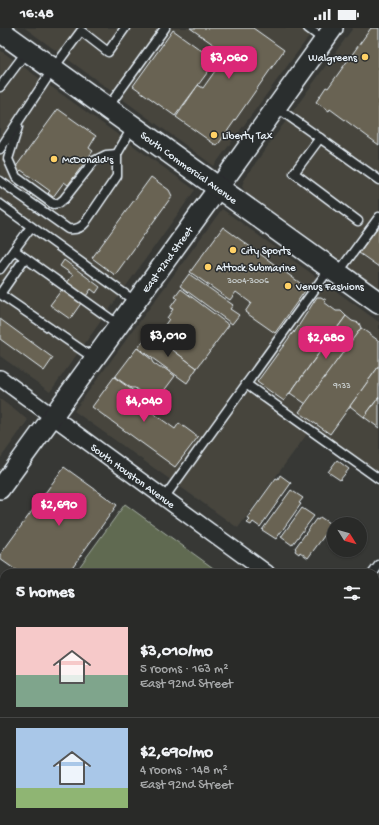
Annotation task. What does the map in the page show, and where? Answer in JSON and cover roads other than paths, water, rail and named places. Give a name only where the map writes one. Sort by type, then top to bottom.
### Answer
[{"type":"main road","name":"South Commercial Avenue","points":[[0,31],[379,303]]},
{"type":"street","name":"East 92nd Street","points":[[0,489],[328,34]]},
{"type":"street","name":"South Houston Avenue","points":[[0,378],[262,569]]},
{"type":"lane","points":[[0,149],[80,29],[108,52],[125,28]]},
{"type":"lane","points":[[108,108],[165,28]]},
{"type":"lane","points":[[308,28],[328,34]]},
{"type":"lane","points":[[0,87],[27,50]]},
{"type":"lane","points":[[276,107],[379,180]]},
{"type":"lane","points":[[22,116],[8,159],[16,177],[53,204],[59,203],[64,199],[94,161],[106,155],[117,154]]},
{"type":"lane","points":[[0,181],[64,227],[73,230],[81,227],[114,180],[117,172],[117,154],[133,126]]},
{"type":"lane","points":[[320,138],[294,173],[358,221]]},
{"type":"lane","points":[[0,204],[136,302]]},
{"type":"lane","points":[[164,498],[246,384],[334,270],[379,217]]},
{"type":"lane","points":[[0,269],[31,227]]},
{"type":"lane","points":[[14,250],[119,325]]},
{"type":"lane","points":[[25,258],[0,294],[95,359]]},
{"type":"lane","points":[[246,384],[379,479]]},
{"type":"place","name":"Walgreens","points":[[365,57]]},
{"type":"place","name":"Liberty Tax","points":[[214,135]]},
{"type":"place","name":"McDonald's","points":[[54,159]]},
{"type":"place","name":"City Sports","points":[[233,250]]},
{"type":"place","name":"Attock Submarine","points":[[208,267]]},
{"type":"place","name":"Venus Fashions","points":[[288,286]]}]
